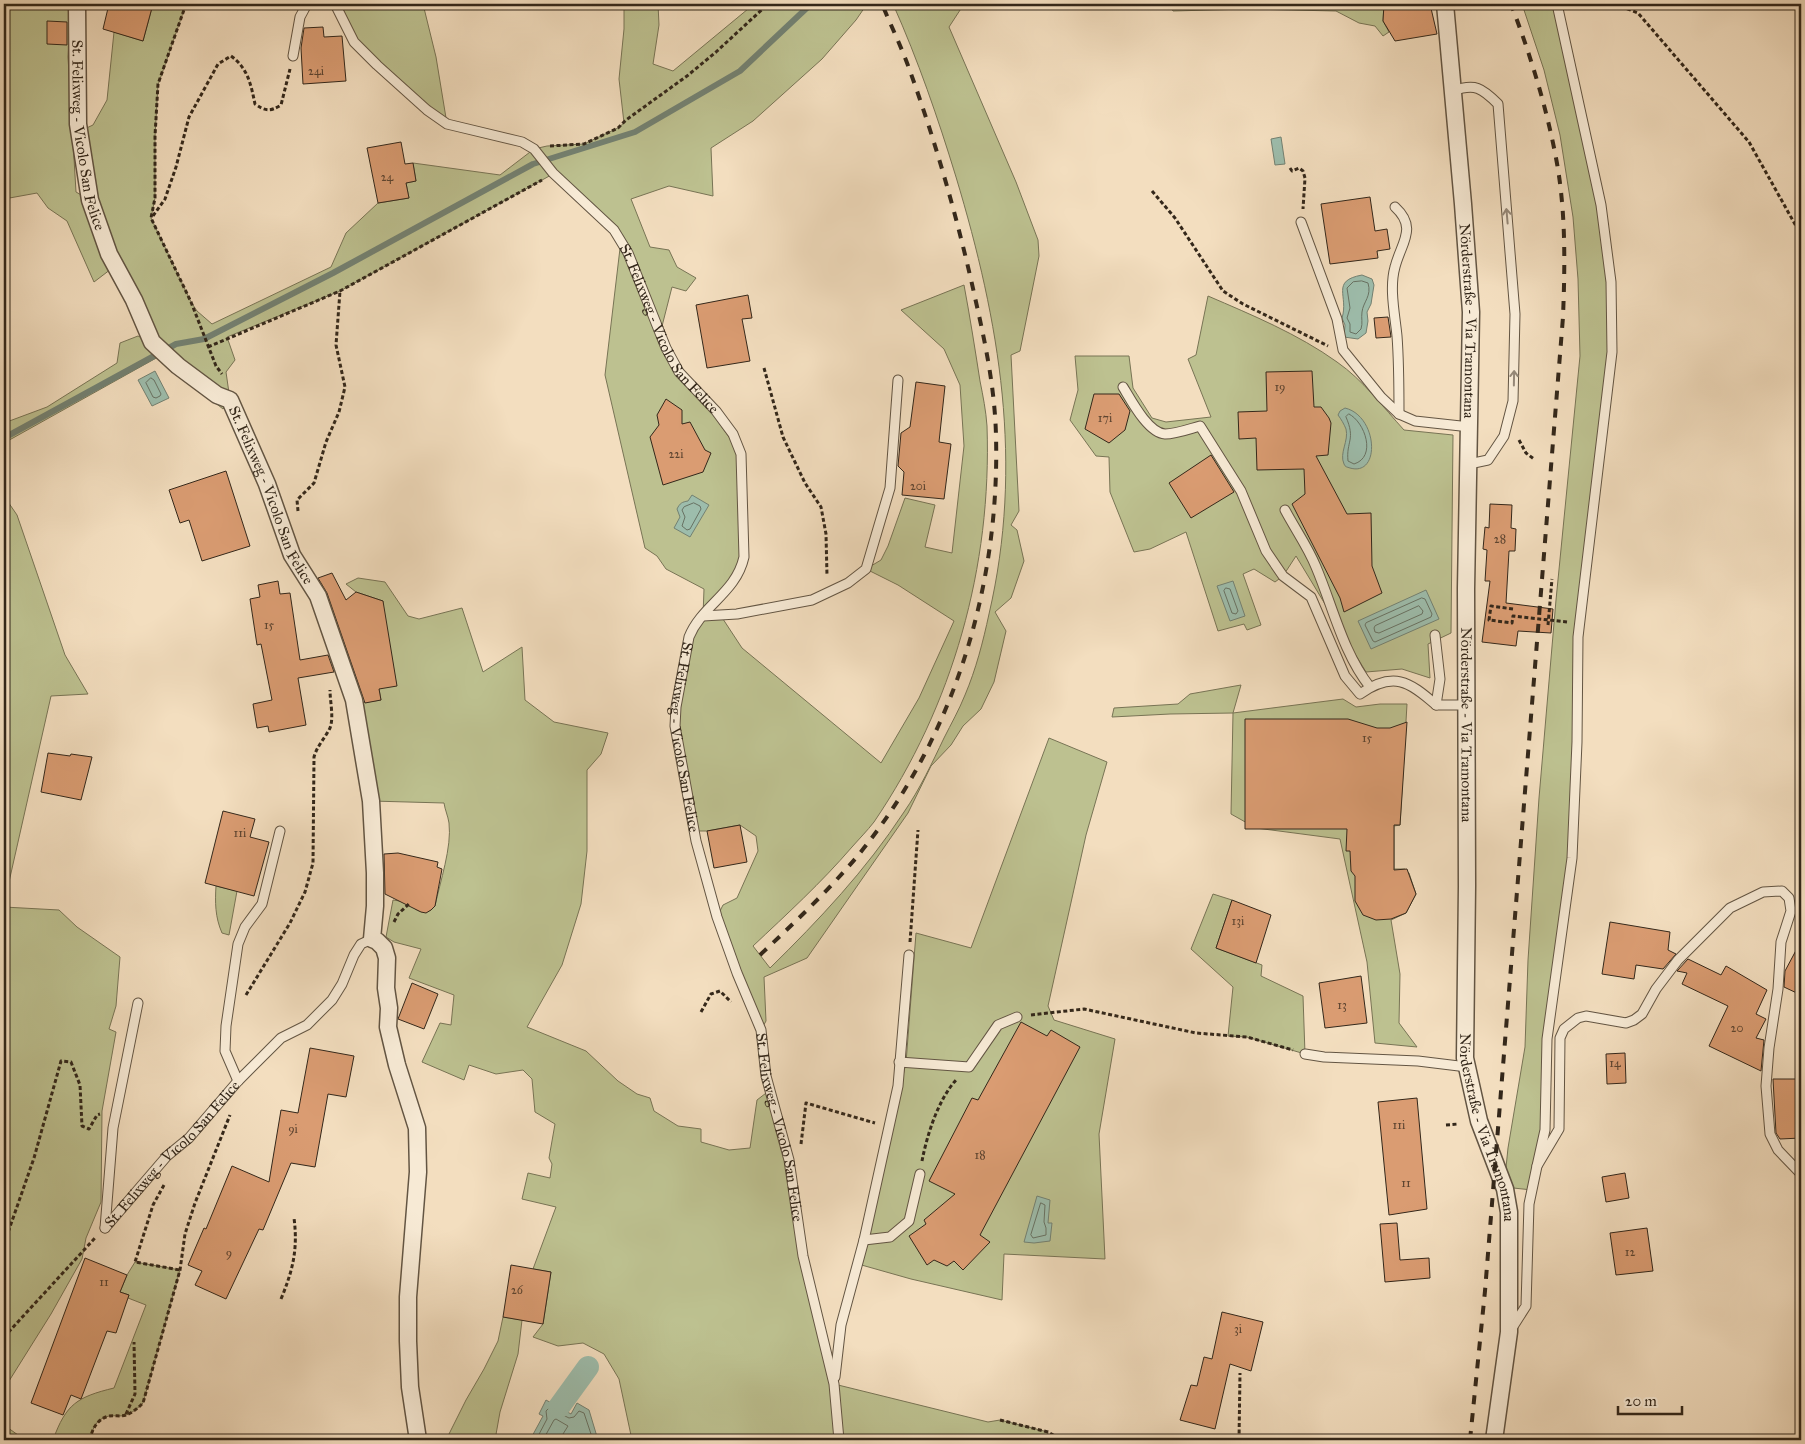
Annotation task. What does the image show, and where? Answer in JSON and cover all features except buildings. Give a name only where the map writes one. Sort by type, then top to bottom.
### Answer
[{"type":"street","name":"St. Felixweg - Vicolo San Felice","points":[[77,4],[78,124],[90,200],[109,254],[134,300],[152,342],[178,366],[217,395],[230,400],[267,484],[292,554],[318,596],[354,700],[371,801],[375,873],[372,939]]},
{"type":"street","name":"Nörderstraße - Via Tramontana","points":[[1445,4],[1472,312],[1466,589],[1465,1058],[1479,1121],[1505,1189],[1508,1212],[1509,1332],[1494,1440]]},
{"type":"street","points":[[372,939],[384,948],[387,958],[388,1027],[397,1065],[417,1128],[418,1172],[408,1297],[408,1341],[410,1387],[418,1440]]},
{"type":"lane","points":[[293,56],[300,17],[308,4]]},
{"type":"lane","name":"St. Felixweg - Vicolo San Felice","points":[[334,4],[354,42],[383,72],[426,110],[448,124],[522,142],[534,149],[553,174],[614,230],[621,240],[666,348],[679,372],[716,411],[733,434],[742,454],[744,557],[737,578],[693,628],[686,646],[676,707],[675,726],[696,841],[717,917],[737,973],[761,1030],[766,1076],[789,1160],[804,1256],[834,1384],[839,1440]]},
{"type":"lane","points":[[1509,1332],[1526,1306],[1529,1204],[1545,1130],[1547,1039],[1572,858],[1577,742],[1578,637],[1612,352],[1611,282],[1601,205],[1557,4]]},
{"type":"lane","points":[[1453,91],[1465,86],[1483,90],[1498,104],[1515,314],[1513,401],[1508,426],[1504,436],[1488,460],[1469,464]]},
{"type":"lane","points":[[1395,207],[1405,218],[1406,227],[1405,237],[1394,267],[1393,286],[1398,350],[1399,414]]},
{"type":"lane","points":[[1301,222],[1337,319],[1343,350],[1381,397],[1399,414],[1415,421],[1470,427]]},
{"type":"lane","points":[[703,616],[736,614],[812,600],[848,583],[866,569],[890,488],[898,380]]},
{"type":"lane","points":[[1123,387],[1148,424],[1155,431],[1163,434],[1200,426],[1241,490],[1266,551],[1283,576],[1311,597],[1345,676],[1360,694],[1370,687],[1391,680],[1406,684],[1436,705],[1466,705]]},
{"type":"lane","points":[[1284,510],[1316,566],[1359,673],[1370,687]]},
{"type":"lane","points":[[1435,636],[1440,679],[1436,705]]},
{"type":"lane","points":[[238,1081],[225,1051],[226,1026],[238,944],[245,927],[262,904],[280,831]]},
{"type":"lane","points":[[1537,1166],[1559,1129],[1560,1038],[1564,1029],[1578,1018],[1586,1016],[1626,1022],[1634,1020],[1642,1014],[1656,989],[1678,960],[1730,908],[1763,892],[1782,891],[1789,898],[1791,911],[1780,942],[1778,988],[1768,1048],[1766,1086],[1770,1134],[1778,1150],[1801,1174]]},
{"type":"lane","name":"St. Felixweg - Vicolo San Felice","points":[[105,1228],[167,1156],[188,1138],[238,1081],[281,1038],[307,1025],[332,1000],[358,950],[362,944],[372,939]]},
{"type":"lane","name":"St. Felixweg - Vicolo San Felice","points":[[834,1384],[841,1326],[864,1240],[898,1086],[910,955]]},
{"type":"lane","name":"St. Felixweg - Vicolo San Felice","points":[[105,1228],[113,1128],[138,1003]]},
{"type":"lane","points":[[899,1062],[969,1067],[998,1026],[1017,1017]]},
{"type":"lane","points":[[1305,1054],[1364,1060],[1418,1061],[1467,1067]]},
{"type":"lane","points":[[864,1240],[890,1237],[909,1221],[920,1174]]},
{"type":"path","points":[[186,4],[158,84],[154,198],[151,218],[191,302],[216,366],[228,381],[230,400]]},
{"type":"path","points":[[534,149],[547,146],[584,144],[618,128],[702,64],[768,4]]},
{"type":"path","points":[[1615,4],[1638,13],[1749,142],[1801,235]]},
{"type":"path","points":[[151,218],[165,198],[189,117],[218,64],[231,56],[238,61],[250,80],[255,104],[264,110],[273,110],[281,105],[293,56]]},
{"type":"path","points":[[1290,168],[1292,171],[1298,168],[1303,171],[1305,178],[1301,222]]},
{"type":"path","points":[[208,347],[340,291],[553,174]]},
{"type":"path","points":[[1152,191],[1175,218],[1222,291],[1243,304],[1349,357]]},
{"type":"path","points":[[298,515],[297,500],[314,483],[326,442],[339,412],[345,386],[336,345],[340,291]]},
{"type":"path","points":[[764,368],[783,437],[806,483],[821,507],[826,534],[828,575],[818,597]]},
{"type":"path","points":[[1508,426],[1526,453],[1534,459]]},
{"type":"path","points":[[1548,622],[1552,579]]},
{"type":"path","points":[[1513,609],[1490,606],[1489,620],[1512,623],[1513,616],[1548,622],[1580,623]]},
{"type":"path","points":[[245,997],[290,923],[309,878],[313,863],[314,757],[316,750],[330,728],[332,719],[329,683]]},
{"type":"path","points":[[910,955],[918,830]]},
{"type":"path","points":[[403,908],[410,903]]},
{"type":"path","points":[[701,1012],[711,994],[720,991],[737,1007]]},
{"type":"path","points":[[1032,1015],[1084,1009],[1196,1033],[1247,1037],[1305,1054]]},
{"type":"path","points":[[4,1244],[34,1158],[61,1061],[71,1062],[80,1085],[82,1126],[89,1129],[97,1115],[104,1112],[107,1122],[113,1128]]},
{"type":"path","points":[[920,1174],[925,1143],[934,1116],[953,1084],[969,1067]]},
{"type":"path","points":[[90,1440],[92,1428],[100,1420],[110,1416],[126,1415],[138,1408],[146,1396],[180,1270],[188,1227],[232,1108],[238,1081]]},
{"type":"path","points":[[789,1160],[800,1147],[806,1103],[890,1127]]},
{"type":"path","points":[[1446,1125],[1458,1124]]},
{"type":"path","points":[[166,1180],[153,1205],[135,1262],[180,1270]]},
{"type":"path","points":[[281,1299],[291,1274],[295,1254],[294,1218]]},
{"type":"path","points":[[4,1337],[105,1228]]},
{"type":"path","points":[[126,1415],[135,1394],[134,1342]]},
{"type":"path","points":[[1239,1440],[1240,1373]]},
{"type":"path","points":[[1000,1420],[1048,1432],[1062,1440]]},
{"type":"green space","points":[[4,4],[71,4],[68,57],[76,192],[90,200],[80,131],[93,125],[107,100],[114,32],[143,41],[153,4],[186,4],[158,85],[155,136],[155,198],[151,218],[191,302],[197,311],[212,324],[331,267],[346,233],[378,203],[409,198],[406,183],[416,181],[413,163],[500,175],[534,149],[547,146],[584,144],[618,128],[624,123],[619,79],[624,29],[624,4],[658,4],[659,25],[653,64],[673,71],[754,4],[867,4],[856,20],[822,59],[753,121],[711,148],[713,196],[669,186],[631,199],[650,247],[669,250],[677,267],[696,278],[686,291],[672,287],[660,334],[666,348],[741,454],[742,565],[704,616],[721,616],[742,648],[881,763],[919,698],[954,621],[898,585],[866,569],[881,560],[905,498],[935,505],[925,547],[952,553],[964,446],[960,385],[944,349],[901,310],[964,285],[986,415],[987,478],[983,531],[962,633],[946,683],[926,731],[902,777],[874,822],[816,886],[753,946],[770,968],[824,913],[874,854],[910,803],[931,766],[908,813],[807,958],[764,977],[766,1021],[761,1030],[717,917],[723,905],[737,898],[758,851],[756,836],[740,825],[707,831],[694,831],[675,726],[686,646],[703,616],[704,589],[666,569],[657,556],[645,548],[605,375],[621,240],[553,174],[340,291],[227,337],[235,360],[226,372],[230,400],[223,409],[158,357],[4,443],[4,423],[47,407],[117,363],[120,343],[138,336],[151,342],[115,266],[94,282],[67,221],[48,208],[37,193],[4,199]]},
{"type":"green space","points":[[335,4],[423,4],[436,57],[447,124],[354,42]]},
{"type":"green space","points":[[893,4],[964,4],[949,27],[1016,182],[1038,240],[1039,256],[1020,351],[1011,355],[1019,511],[1011,525],[1017,530],[1024,561],[1011,598],[995,612],[1006,631],[994,682],[981,709],[963,726],[951,745],[931,766],[958,712],[973,675],[989,614],[999,558],[1005,503],[1006,448],[1002,394],[985,286],[956,177],[927,89]]},
{"type":"green space","points":[[1169,4],[1384,4],[1383,21],[1389,32],[1383,36],[1375,26],[1359,23],[1336,11],[1247,9],[1173,11]]},
{"type":"green space","points":[[1522,4],[1557,4],[1601,205],[1612,352],[1578,637],[1572,858],[1555,977],[1545,1130],[1532,1190],[1504,1187],[1508,1148],[1525,1047],[1528,960],[1539,798],[1580,356],[1578,279],[1573,217],[1560,135],[1544,70]]},
{"type":"green space","points":[[1208,296],[1291,334],[1337,362],[1364,385],[1404,430],[1453,435],[1451,633],[1428,644],[1430,678],[1402,669],[1366,672],[1296,556],[1283,576],[1275,582],[1254,569],[1243,574],[1261,625],[1247,630],[1244,624],[1218,631],[1186,532],[1150,549],[1134,552],[1110,492],[1109,457],[1096,456],[1070,420],[1078,390],[1075,356],[1129,356],[1133,388],[1152,418],[1166,422],[1211,417],[1188,359],[1196,355]]},
{"type":"green space","points":[[4,496],[17,515],[65,655],[88,694],[51,696],[4,904]]},
{"type":"green space","points":[[358,578],[385,582],[408,616],[419,619],[462,608],[483,672],[522,647],[525,700],[554,722],[608,733],[601,754],[587,770],[587,851],[581,904],[562,965],[527,1027],[586,1051],[618,1081],[637,1094],[650,1098],[654,1111],[678,1126],[701,1129],[701,1142],[729,1150],[750,1148],[757,1100],[770,1090],[789,1160],[803,1256],[834,1384],[988,1422],[1000,1420],[1048,1432],[1047,1440],[632,1440],[619,1379],[604,1354],[583,1343],[558,1346],[533,1337],[543,1324],[551,1272],[533,1269],[556,1207],[522,1199],[528,1173],[550,1178],[552,1164],[549,1158],[555,1124],[535,1112],[532,1079],[523,1070],[496,1074],[469,1065],[464,1080],[422,1062],[440,1023],[451,1025],[454,995],[409,978],[421,949],[394,942],[386,937],[393,900],[413,903],[415,909],[421,912],[428,911],[435,906],[449,843],[449,823],[444,803],[371,801],[354,704],[381,700],[379,689],[383,601],[356,592],[346,584]]},
{"type":"green space","points":[[1241,685],[1233,713],[1112,717],[1114,708],[1178,704],[1190,694]]},
{"type":"green space","points":[[1343,699],[1356,707],[1380,704],[1407,704],[1400,825],[1394,826],[1394,869],[1405,869],[1409,873],[1416,894],[1406,913],[1391,920],[1400,974],[1399,1023],[1417,1047],[1375,1043],[1367,962],[1340,839],[1256,828],[1231,814],[1233,713]]},
{"type":"green space","points":[[1049,738],[1107,762],[1086,835],[1048,1006],[1054,1020],[1115,1039],[1099,1134],[1105,1259],[1004,1254],[1002,1300],[911,1279],[858,1264],[906,1063],[916,933],[971,948]]},
{"type":"green space","points":[[216,886],[237,891],[229,935],[222,933],[218,921]]},
{"type":"green space","points":[[1213,894],[1232,900],[1216,948],[1262,965],[1261,976],[1303,996],[1305,1054],[1247,1037],[1228,1036],[1233,987],[1191,949]]},
{"type":"green space","points":[[4,907],[59,910],[77,927],[120,957],[116,1006],[109,1029],[116,1032],[102,1111],[101,1202],[86,1238],[82,1259],[51,1314],[4,1389]]},
{"type":"green space","points":[[135,1262],[180,1270],[143,1403],[126,1415],[109,1416],[101,1419],[92,1432],[91,1440],[53,1440],[63,1418],[74,1404],[101,1391],[114,1388],[146,1305],[128,1298],[129,1295],[120,1292]]},
{"type":"green space","points":[[503,1317],[522,1320],[518,1354],[500,1412],[495,1440],[446,1440],[498,1341]]},
{"type":"green space","points":[[4,1425],[25,1440],[4,1440]]},
{"type":"water","points":[[1281,137],[1285,164],[1275,165],[1271,139]]},
{"type":"water","points":[[1362,275],[1372,279],[1374,285],[1371,304],[1367,312],[1366,333],[1358,339],[1344,337],[1345,325],[1342,318],[1344,310],[1343,285],[1346,281]]},
{"type":"water","points":[[155,371],[169,398],[152,406],[138,380]]},
{"type":"water","points":[[1345,408],[1356,413],[1364,422],[1372,444],[1371,455],[1367,464],[1360,468],[1350,468],[1344,465],[1343,451],[1347,433],[1338,415]]},
{"type":"water","points":[[692,495],[709,505],[690,537],[674,528],[680,517],[678,507],[681,503],[688,501]]},
{"type":"water","points":[[1233,581],[1245,616],[1230,621],[1217,586]]},
{"type":"water","points":[[1426,590],[1439,619],[1371,649],[1358,621]]},
{"type":"water","points":[[1037,1196],[1050,1200],[1048,1223],[1052,1223],[1050,1241],[1024,1242]]},
{"type":"water","points":[[546,1400],[571,1414],[577,1403],[589,1410],[598,1440],[575,1437],[572,1440],[530,1440],[543,1416],[539,1414]]},
{"type":"waterway","points":[[4,438],[176,344],[204,339],[333,273],[533,164],[635,132],[740,71],[811,4]]},
{"type":"waterway","points":[[559,1407],[588,1367]]},
{"type":"railway","points":[[760,955],[821,896],[855,859],[889,813],[919,765],[944,714],[964,660],[979,605],[989,549],[995,493],[996,436],[992,385],[983,335],[947,185],[907,62],[882,4]]},
{"type":"railway","points":[[1470,1440],[1485,1291],[1564,297],[1562,197],[1556,158],[1537,80],[1511,4]]}]
